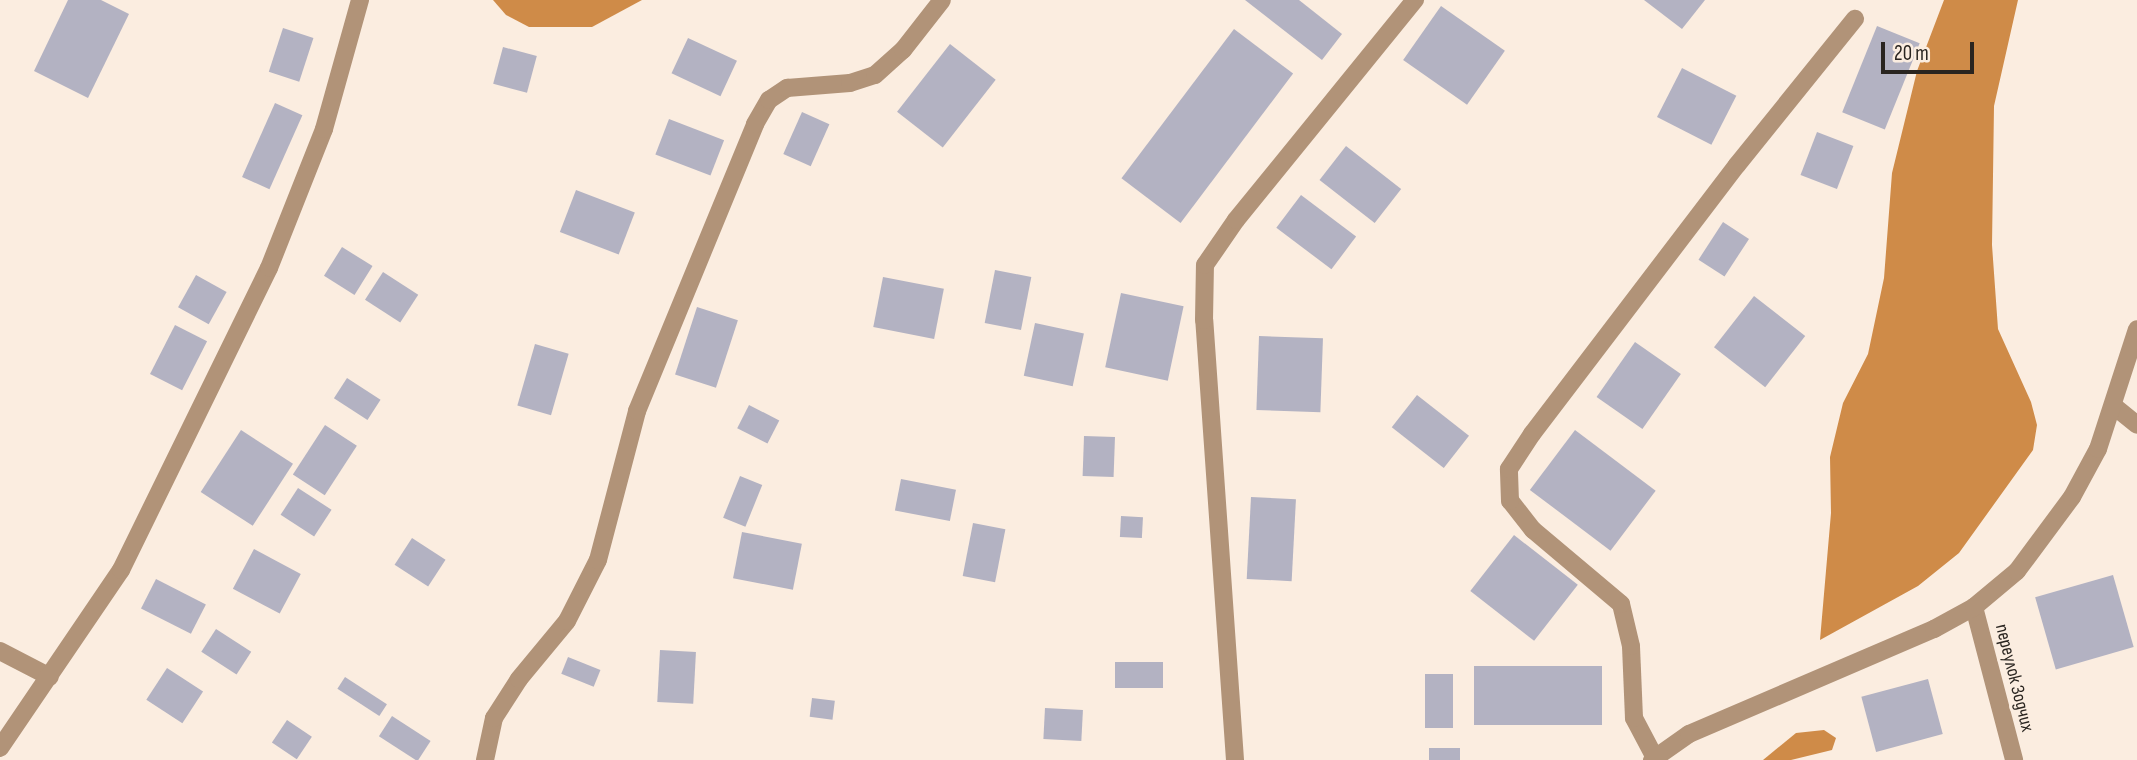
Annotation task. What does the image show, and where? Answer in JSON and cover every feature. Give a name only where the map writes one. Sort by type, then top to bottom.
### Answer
[{"type":"street","points":[[0,748],[121,570],[270,268],[324,129],[360,0]]},
{"type":"street","points":[[485,760],[494,718],[519,678],[567,621],[598,560],[637,411],[755,124],[769,100],[787,88],[850,83],[875,75],[903,50],[942,0]]},
{"type":"street","points":[[1235,760],[1204,320],[1205,265],[1236,220],[1415,0]]},
{"type":"street","points":[[1855,19],[1737,165],[1532,433],[1509,470],[1510,501],[1533,530],[1621,604],[1631,646],[1634,718],[1653,758],[1689,734],[1974,607],[2017,571],[2047,533],[2098,449],[2115,407],[2137,329]]},
{"type":"street","points":[[2115,407],[2137,425]]},
{"type":"street","name":"переулок Зодчих","points":[[1974,607],[2014,760]]},
{"type":"street","points":[[0,651],[50,677]]},
{"type":"shaded area","points":[[493,0],[642,0],[592,27],[529,27],[506,15]]},
{"type":"shaded area","points":[[1944,0],[2018,0],[1994,106],[1992,245],[1998,329],[2031,402],[2037,425],[2033,450],[1959,553],[1918,586],[1820,640],[1831,513],[1830,457],[1843,403],[1868,354],[1884,278],[1892,173],[1917,71]]},
{"type":"shaded area","points":[[1824,730],[1836,738],[1832,750],[1791,760],[1763,760],[1796,733]]},
{"type":"building","points":[[68,0],[101,0],[129,14],[88,98],[34,71]]},
{"type":"building","points":[[1245,0],[1299,0],[1342,34],[1322,60]]},
{"type":"building","points":[[1644,0],[1705,0],[1682,29]]},
{"type":"building","points":[[1441,6],[1505,51],[1467,105],[1403,60]]},
{"type":"building","points":[[1877,26],[1920,43],[1885,129],[1842,112]]},
{"type":"building","points":[[283,28],[313,38],[299,82],[269,72]]},
{"type":"building","points":[[1234,29],[1293,74],[1181,223],[1121,178]]},
{"type":"building","points":[[688,38],[737,61],[720,96],[672,73]]},
{"type":"building","points":[[950,44],[996,80],[943,147],[897,112]]},
{"type":"building","points":[[503,47],[537,56],[527,93],[493,84]]},
{"type":"building","points":[[1682,68],[1736,96],[1711,145],[1657,117]]},
{"type":"building","points":[[275,103],[302,115],[269,189],[242,177]]},
{"type":"building","points":[[802,112],[829,124],[811,166],[783,154]]},
{"type":"building","points":[[669,119],[724,140],[710,176],[655,154]]},
{"type":"building","points":[[1817,132],[1853,146],[1837,189],[1801,175]]},
{"type":"building","points":[[1346,146],[1401,189],[1375,223],[1320,180]]},
{"type":"building","points":[[576,190],[635,213],[619,255],[560,232]]},
{"type":"building","points":[[1301,195],[1356,237],[1331,269],[1276,228]]},
{"type":"building","points":[[1723,222],[1749,239],[1724,277],[1698,260]]},
{"type":"building","points":[[342,247],[373,266],[355,295],[324,276]]},
{"type":"building","points":[[995,270],[1031,277],[1021,330],[985,323]]},
{"type":"building","points":[[383,272],[418,295],[400,323],[365,300]]},
{"type":"building","points":[[196,275],[227,292],[209,324],[178,307]]},
{"type":"building","points":[[883,277],[944,289],[934,339],[873,327]]},
{"type":"building","points":[[1121,293],[1184,306],[1168,381],[1105,367]]},
{"type":"building","points":[[1754,296],[1805,336],[1765,387],[1714,347]]},
{"type":"building","points":[[697,307],[738,320],[716,388],[675,375]]},
{"type":"building","points":[[1035,323],[1084,333],[1073,386],[1024,376]]},
{"type":"building","points":[[175,325],[207,341],[182,390],[150,374]]},
{"type":"building","points":[[1259,336],[1323,338],[1320,412],[1256,410]]},
{"type":"building","points":[[1635,342],[1681,374],[1642,429],[1597,397]]},
{"type":"building","points":[[535,344],[569,354],[551,415],[517,406]]},
{"type":"building","points":[[347,378],[381,400],[367,420],[334,398]]},
{"type":"building","points":[[1417,395],[1469,436],[1444,468],[1392,427]]},
{"type":"building","points":[[749,405],[779,420],[767,444],[737,428]]},
{"type":"building","points":[[325,425],[357,446],[325,495],[293,474]]},
{"type":"building","points":[[241,430],[293,464],[253,526],[201,492]]},
{"type":"building","points":[[1575,430],[1656,491],[1611,551],[1530,490]]},
{"type":"building","points":[[1084,436],[1115,437],[1114,477],[1083,476]]},
{"type":"building","points":[[740,476],[762,485],[745,527],[723,518]]},
{"type":"building","points":[[901,479],[956,490],[950,521],[895,510]]},
{"type":"building","points":[[298,488],[332,510],[314,537],[281,515]]},
{"type":"building","points":[[1251,497],[1296,499],[1292,581],[1247,579]]},
{"type":"building","points":[[1121,516],[1143,517],[1142,538],[1120,537]]},
{"type":"building","points":[[973,523],[1005,529],[995,582],[963,576]]},
{"type":"building","points":[[742,532],[802,544],[793,590],[733,578]]},
{"type":"building","points":[[1514,535],[1578,585],[1534,641],[1470,591]]},
{"type":"building","points":[[412,538],[446,560],[428,587],[395,565]]},
{"type":"building","points":[[254,549],[301,574],[280,614],[233,589]]},
{"type":"building","points":[[2113,575],[2134,647],[2056,669],[2035,597]]},
{"type":"building","points":[[156,579],[206,604],[191,634],[141,608]]},
{"type":"building","points":[[216,629],[251,652],[237,675],[201,652]]},
{"type":"building","points":[[660,650],[696,652],[693,704],[657,702]]},
{"type":"building","points":[[568,657],[600,670],[594,687],[561,674]]},
{"type":"building","points":[[1115,662],[1163,662],[1163,688],[1115,688]]},
{"type":"building","points":[[1474,666],[1602,666],[1602,725],[1474,725]]},
{"type":"building","points":[[167,668],[203,691],[182,723],[146,700]]},
{"type":"building","points":[[1425,674],[1453,674],[1453,728],[1425,728]]},
{"type":"building","points":[[345,677],[387,704],[379,716],[337,689]]},
{"type":"building","points":[[1928,679],[1943,734],[1876,752],[1861,697]]},
{"type":"building","points":[[812,698],[835,701],[833,720],[810,717]]},
{"type":"building","points":[[1045,708],[1083,710],[1081,741],[1043,739]]},
{"type":"building","points":[[392,716],[431,741],[416,760],[379,736]]},
{"type":"building","points":[[287,720],[312,737],[297,759],[272,742]]},
{"type":"building","points":[[1429,748],[1460,748],[1460,760],[1429,760]]}]
